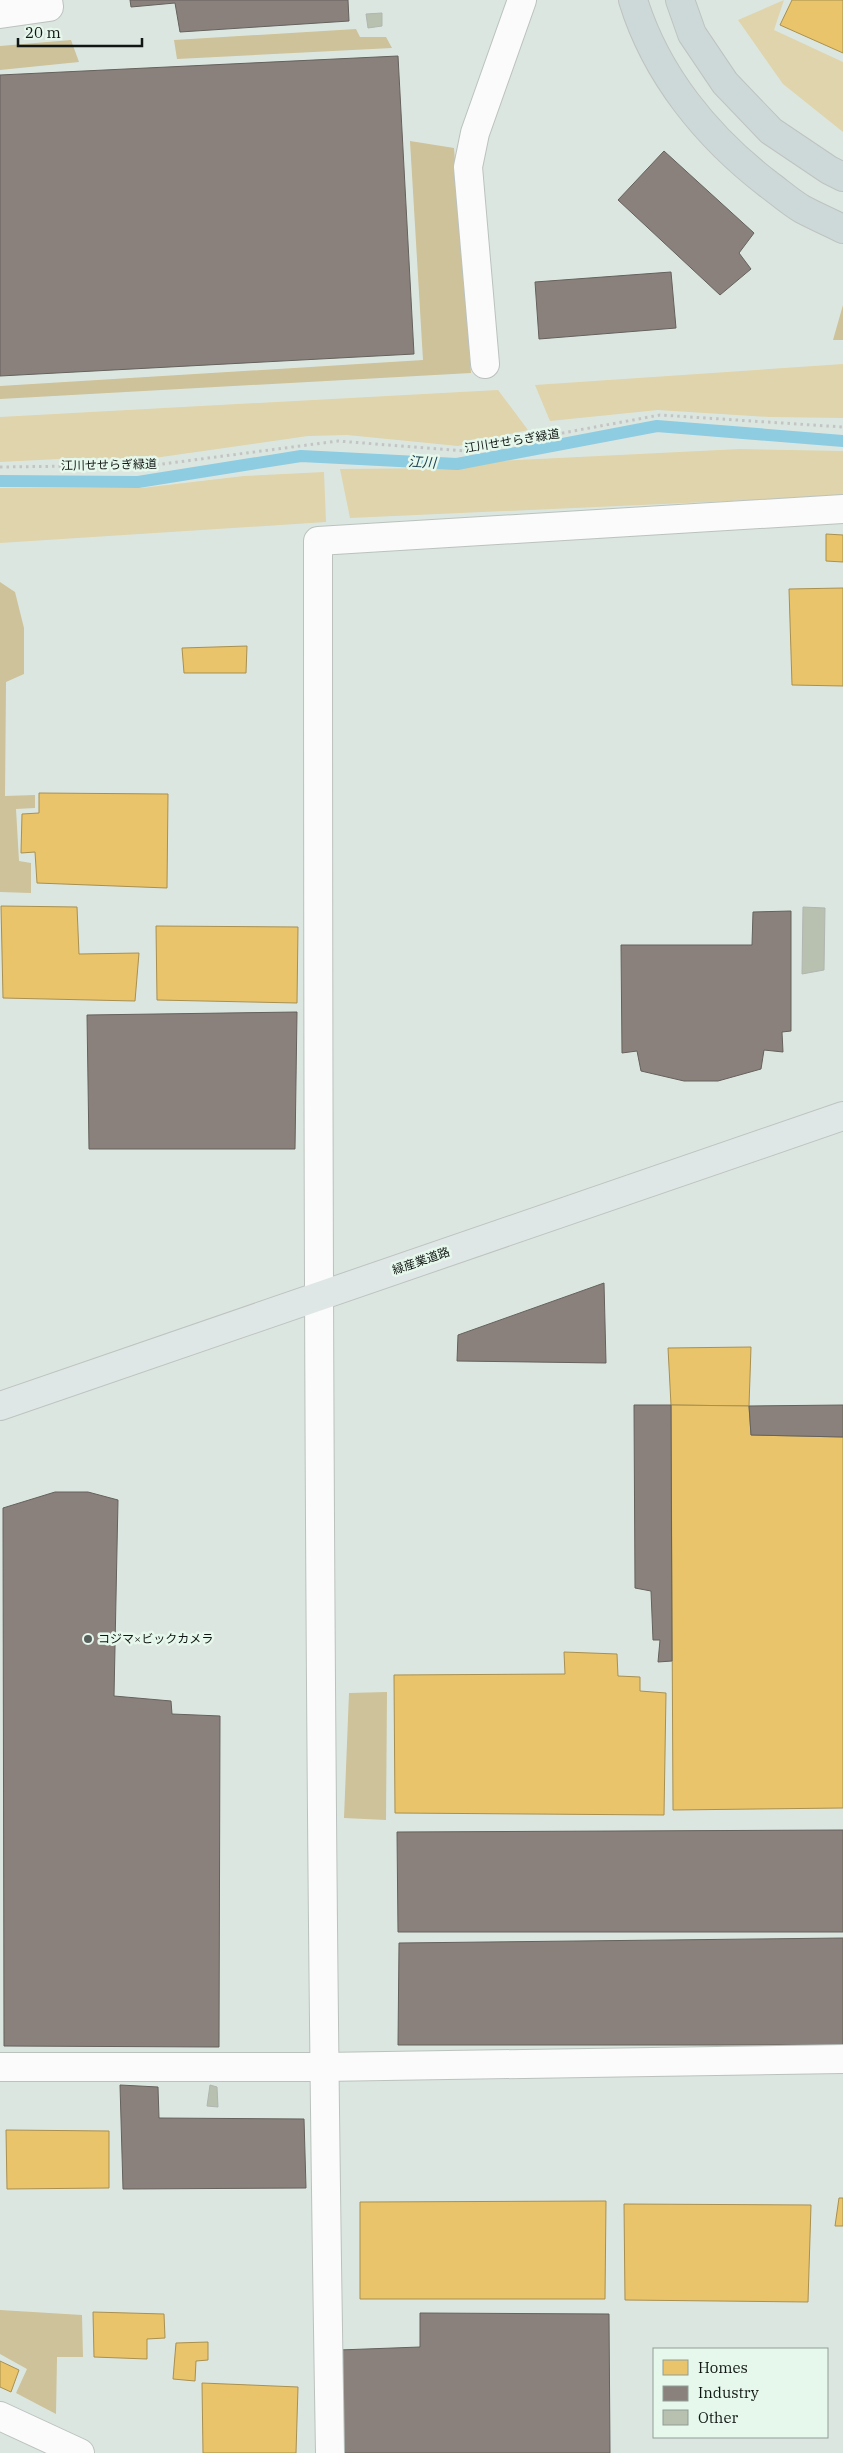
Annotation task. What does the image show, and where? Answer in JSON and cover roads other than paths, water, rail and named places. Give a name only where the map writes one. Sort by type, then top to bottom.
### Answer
[{"type":"highway","points":[[633,0],[641,26],[666,75],[700,119],[741,163],[800,208],[843,229]]},
{"type":"highway","points":[[680,0],[692,34],[725,83],[771,131],[828,170],[843,177]]},
{"type":"main road","name":"緑産業道路","points":[[0,1406],[843,1116]]},
{"type":"street","points":[[0,14],[49,7],[48,0]]},
{"type":"street","points":[[485,364],[468,167],[475,132],[522,0]]},
{"type":"street","points":[[330,2453],[324,2067],[319,1296],[318,541],[843,509]]},
{"type":"street","points":[[0,2067],[324,2067],[843,2058]]},
{"type":"street","points":[[0,2416],[80,2453]]},
{"type":"waterway","name":"江川","points":[[0,481],[138,482],[301,456],[457,464],[657,426],[843,441]]},
{"type":"place","name":"コジマ×ビックカメラ","points":[[88,1639]]}]
